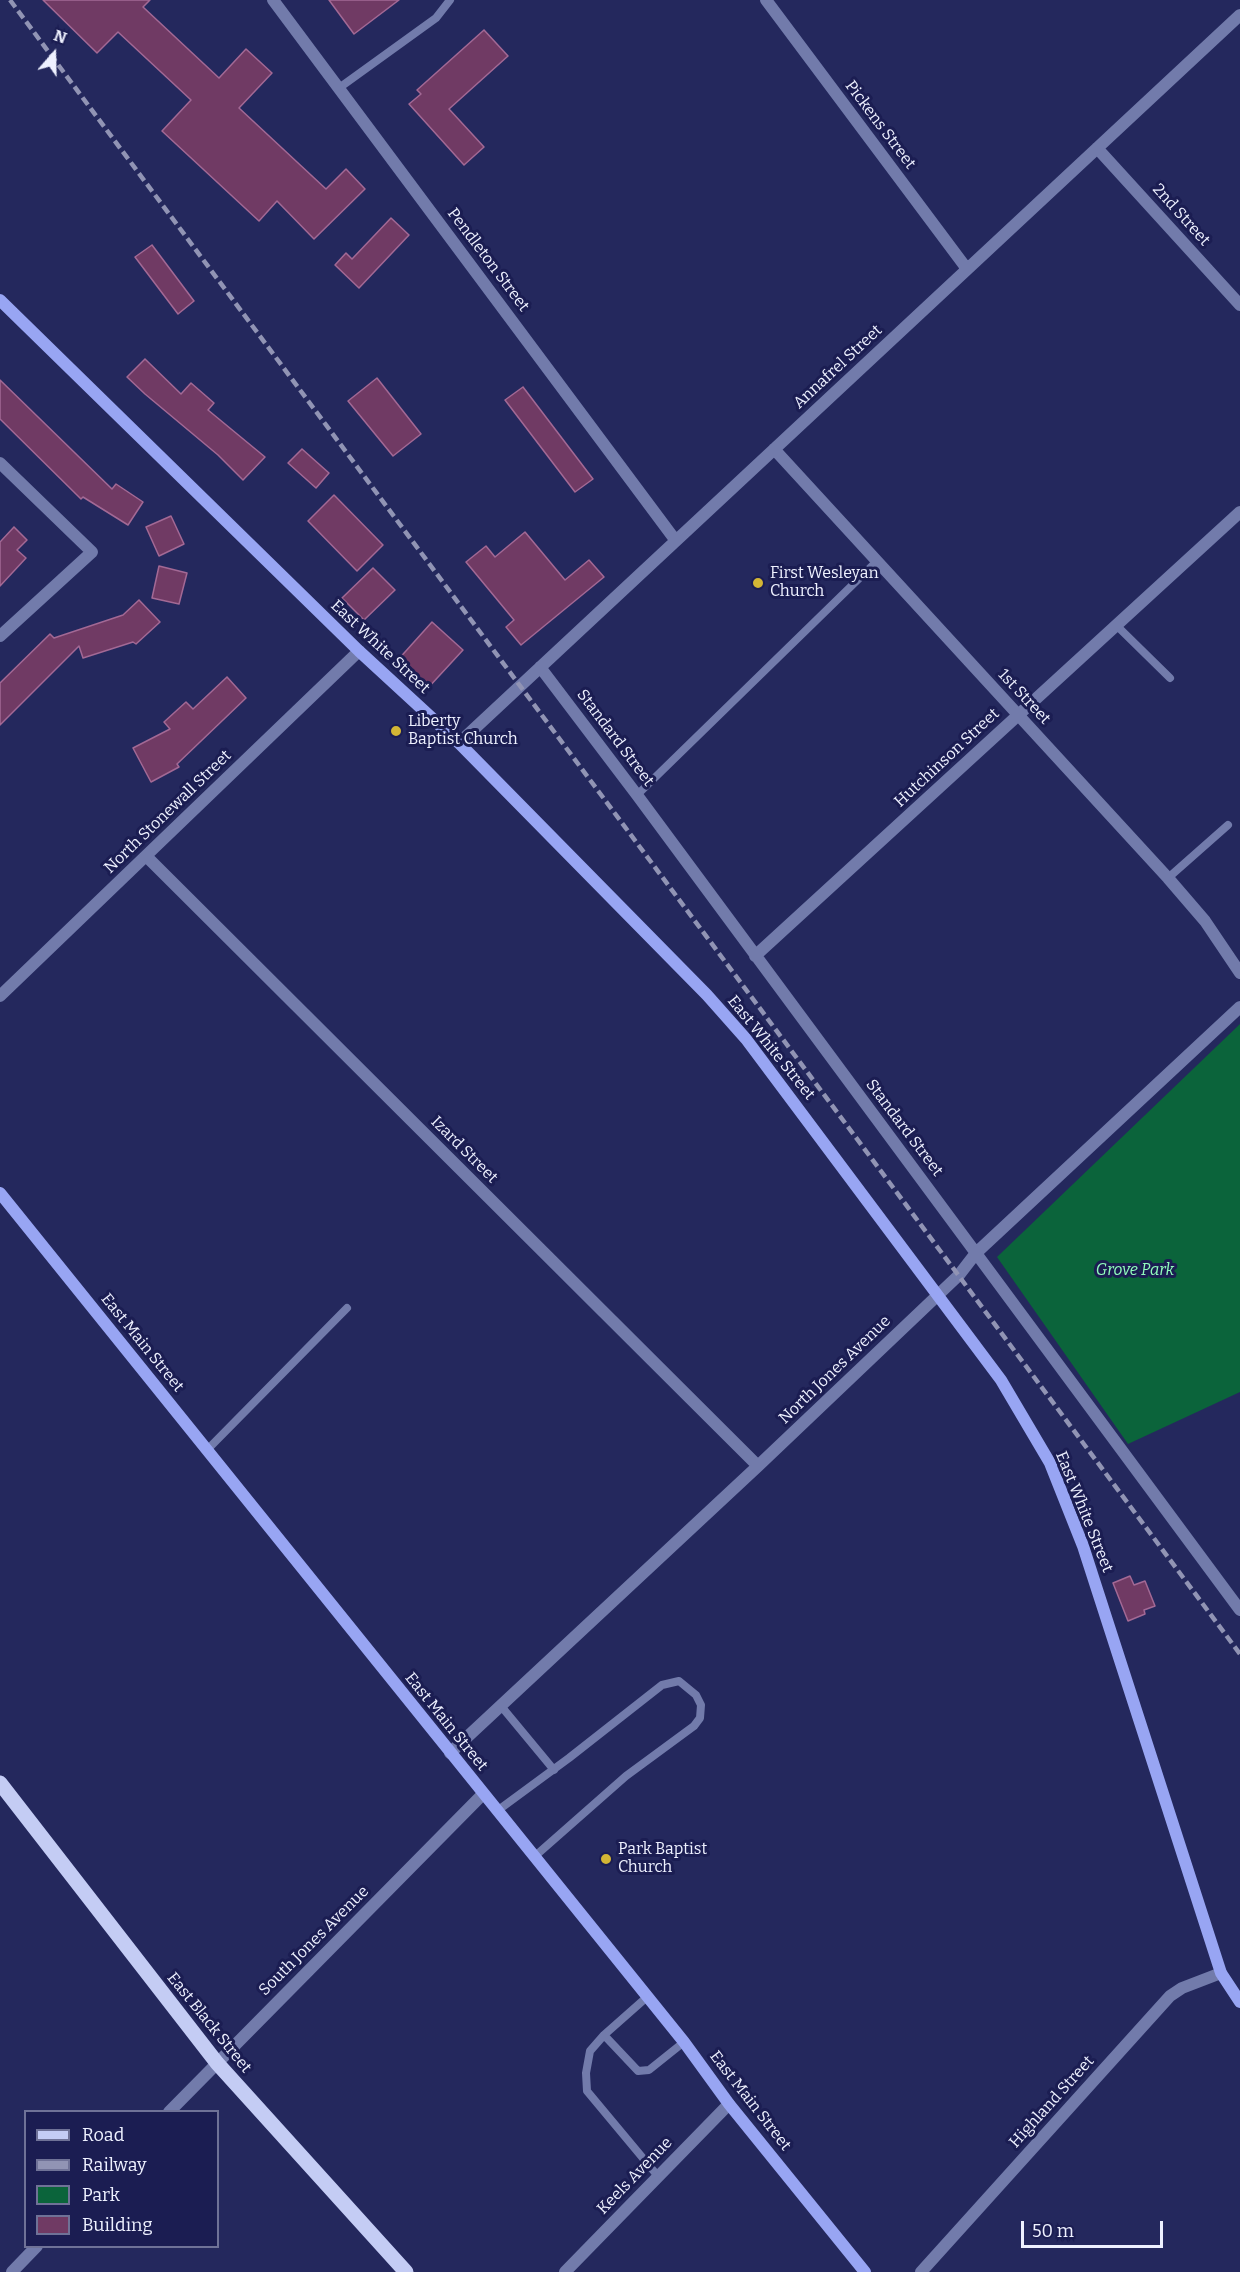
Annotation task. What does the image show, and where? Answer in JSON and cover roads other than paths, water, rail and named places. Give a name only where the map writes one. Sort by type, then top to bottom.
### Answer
[{"type":"main road","name":"East Black Street","points":[[0,1783],[217,2063],[406,2272]]},
{"type":"street","name":"Pendleton Street","points":[[273,0],[676,541]]},
{"type":"street","name":"Pickens Street","points":[[766,0],[967,269]]},
{"type":"street","name":"Annafrel Street","points":[[459,743],[1240,15]]},
{"type":"street","name":"2nd Street","points":[[1097,148],[1240,305]]},
{"type":"street","name":"East White Street","points":[[0,300],[359,651],[459,743],[707,995],[738,1030],[1001,1380],[1050,1463],[1083,1546],[1221,1973],[1240,2002]]},
{"type":"street","name":"1st Street","points":[[774,449],[1168,878],[1205,921],[1240,974]]},
{"type":"street","points":[[0,463],[92,552],[0,636]]},
{"type":"street","name":"Hutchinson Street","points":[[755,956],[1240,512]]},
{"type":"street","name":"North Stonewall Street","points":[[0,996],[359,651]]},
{"type":"street","name":"Standard Street","points":[[540,667],[976,1253],[1236,1596],[1240,1610]]},
{"type":"street","name":"Izard Street","points":[[146,856],[758,1466]]},
{"type":"street","name":"North Jones Avenue","points":[[450,1753],[758,1466],[959,1275],[976,1253],[1240,1007]]},
{"type":"street","name":"East Main Street","points":[[2,1198],[684,2042],[729,2104],[865,2272]]},
{"type":"street","name":"South Jones Avenue","points":[[171,2110],[483,1794]]},
{"type":"street","name":"Highland Street","points":[[921,2272],[1170,1996],[1182,1988],[1221,1973]]},
{"type":"street","name":"Keels Avenue","points":[[565,2272],[657,2175],[729,2104]]},
{"type":"street","points":[[12,2272],[36,2248]]},
{"type":"lane","points":[[339,88],[436,18],[450,0]]},
{"type":"lane","points":[[637,795],[876,562]]},
{"type":"lane","points":[[1116,625],[1170,678]]},
{"type":"lane","points":[[1168,878],[1228,825]]},
{"type":"lane","points":[[207,1450],[347,1308]]},
{"type":"lane","points":[[497,1811],[554,1770],[662,1685],[679,1681],[696,1695],[701,1705],[700,1718],[694,1726],[626,1776],[534,1857]]},
{"type":"lane","points":[[501,1706],[554,1770]]},
{"type":"lane","points":[[647,1997],[604,2035],[590,2051],[586,2073],[587,2091],[657,2175]]},
{"type":"lane","points":[[604,2035],[638,2071],[649,2070],[684,2042]]},
{"type":"railway","points":[[10,0],[1240,1654]]},
{"type":"place","name":"First Wesleyan Church","points":[[758,583]]},
{"type":"place","name":"Liberty Baptist Church","points":[[396,731]]},
{"type":"place","name":"Park Baptist Church","points":[[606,1859]]},
{"type":"park label","name":"Grove Park","points":[[1135,1271]]}]
